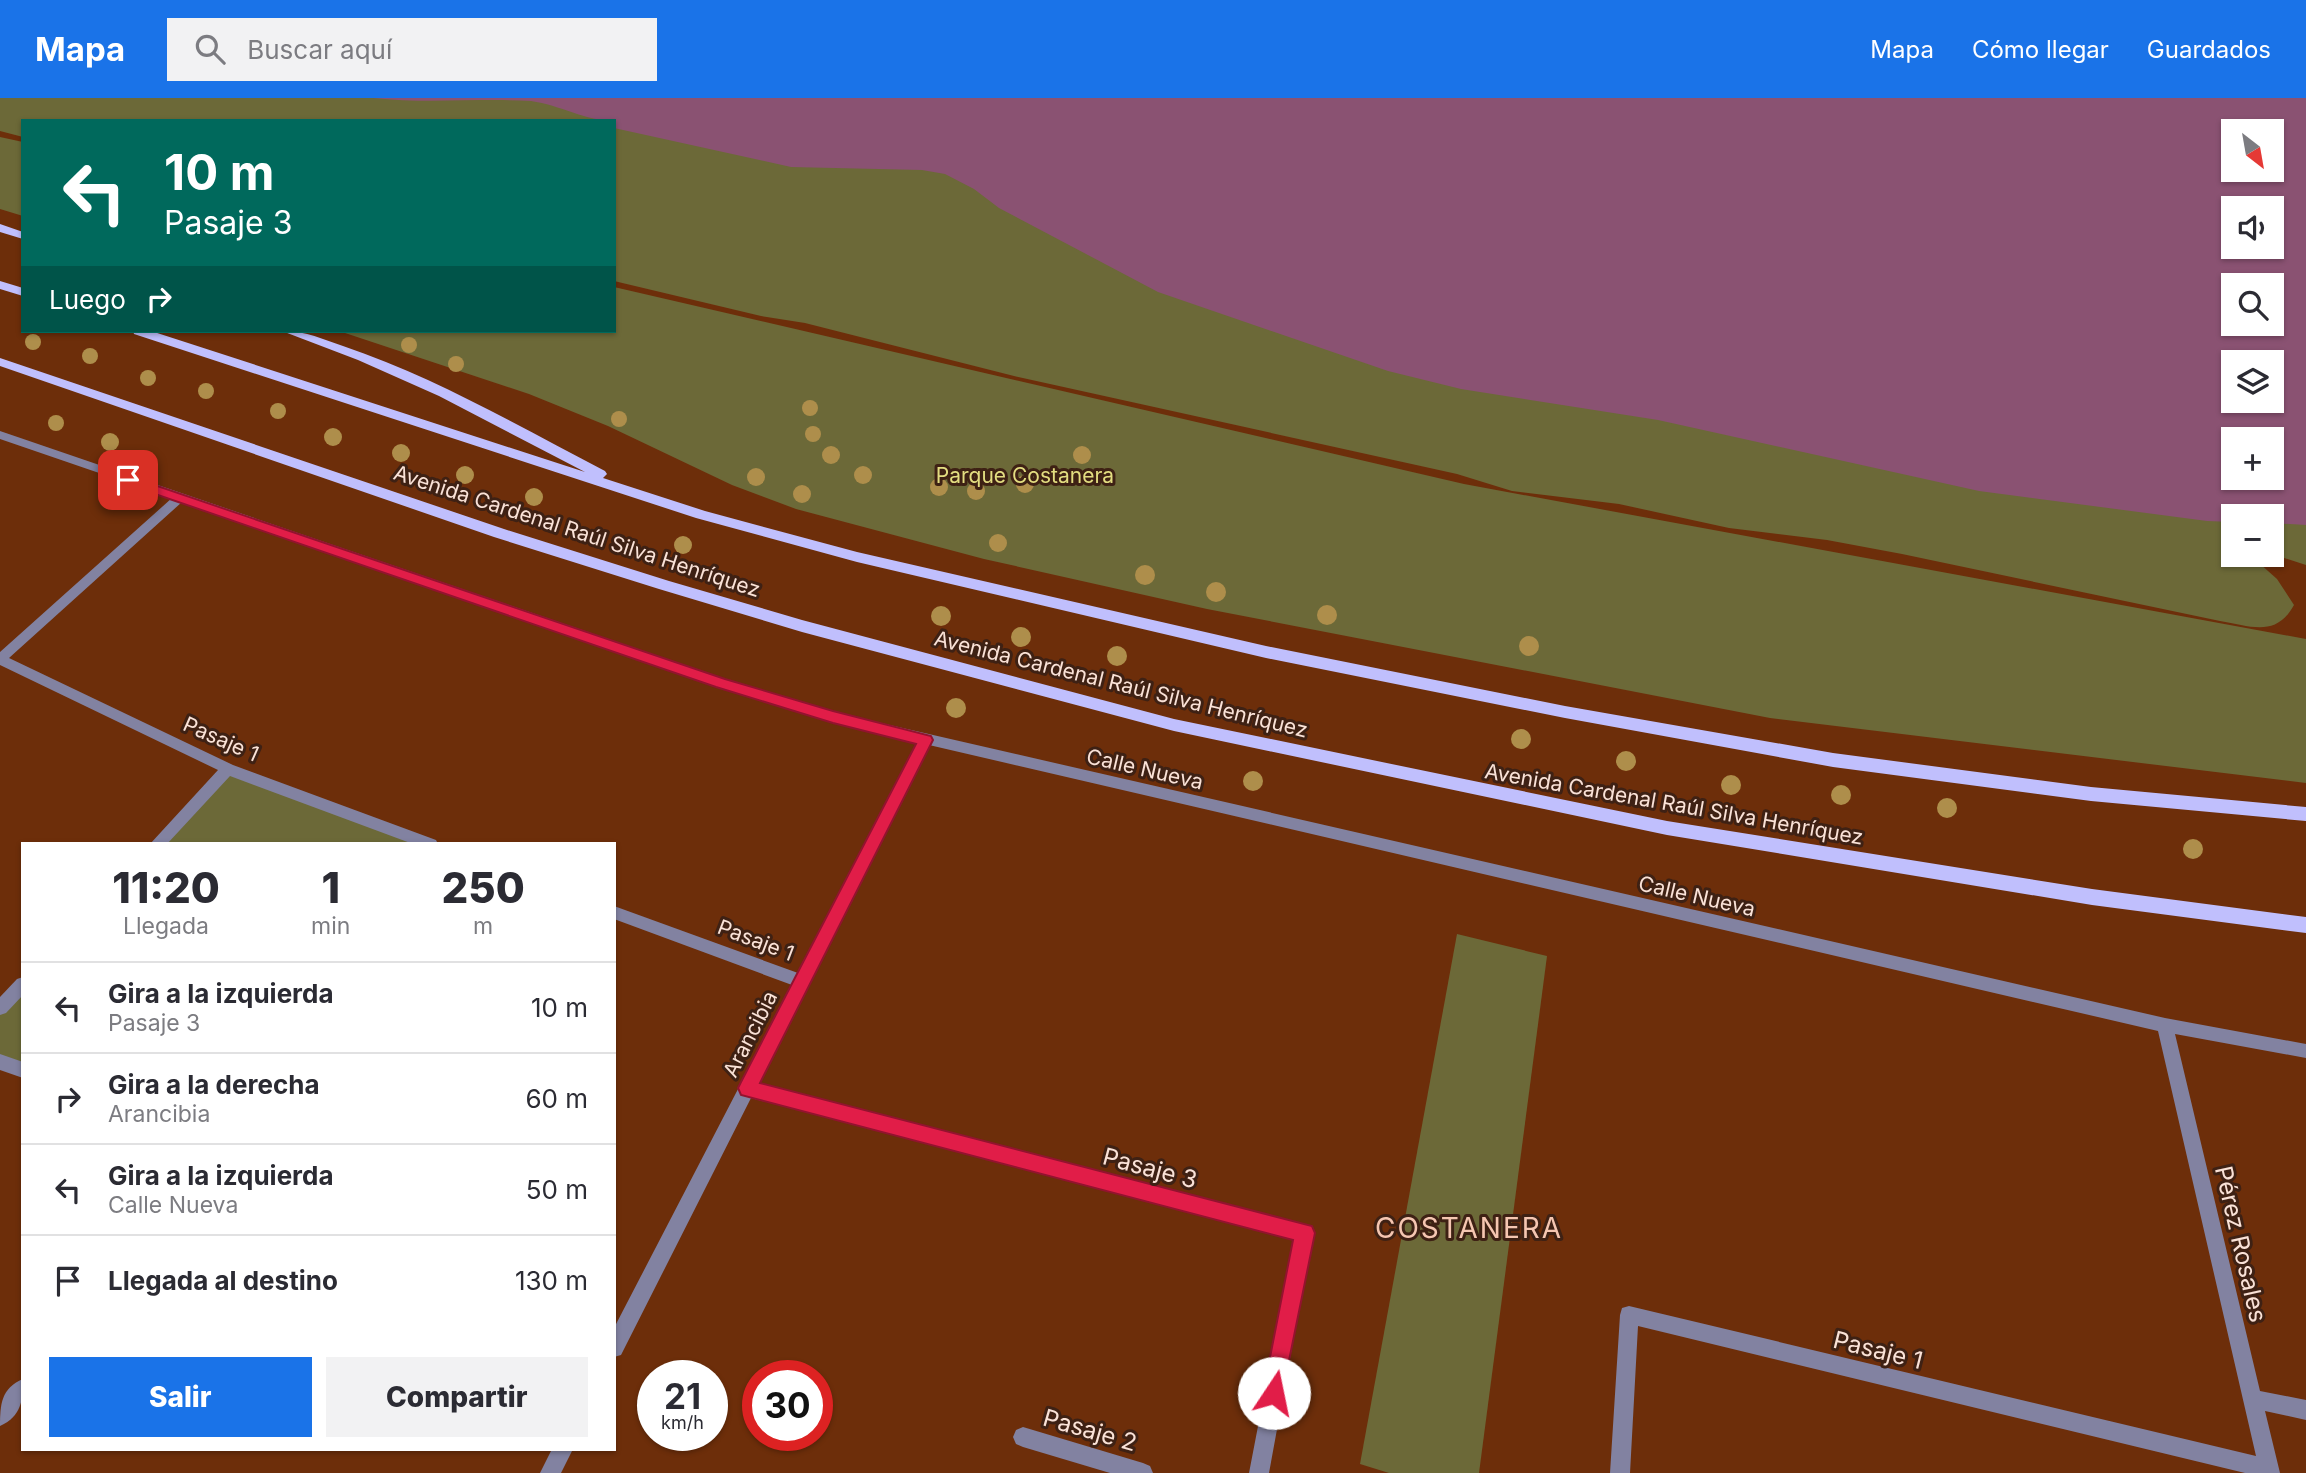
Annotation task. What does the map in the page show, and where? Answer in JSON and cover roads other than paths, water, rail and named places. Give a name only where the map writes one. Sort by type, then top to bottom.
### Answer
[{"type":"main road","points":[[0,228],[21,235]]},
{"type":"main road","points":[[0,285],[21,291]]},
{"type":"main road","points":[[145,333],[643,497],[857,557],[1050,604],[1266,652],[1565,712],[1833,760],[2091,794],[2306,814]]},
{"type":"main road","points":[[294,333],[363,357],[444,393],[643,497]]},
{"type":"main road","name":"Avenida Cardenal Raúl Silva Henríquez","points":[[0,362],[499,533],[664,585],[802,626],[1174,725],[1667,828],[2092,897],[2306,925]]},
{"type":"street","name":"Calle Nueva","points":[[0,435],[721,683],[833,717],[2165,1025],[2306,1051]]},
{"type":"street","points":[[0,659],[179,498]]},
{"type":"street","name":"Pasaje 1","points":[[0,659],[228,769],[426,842]]},
{"type":"street","name":"Arancibia","points":[[616,1344],[925,740]]},
{"type":"street","points":[[159,842],[228,769]]},
{"type":"street","name":"Pasaje 1","points":[[616,913],[802,982]]},
{"type":"street","points":[[0,1008],[21,986]]},
{"type":"street","name":"Pérez Rosales","points":[[2165,1025],[2270,1471]]},
{"type":"street","points":[[0,1062],[21,1069]]},
{"type":"street","name":"Pasaje 3","points":[[747,1088],[1304,1233],[1259,1473]]},
{"type":"street","name":"Pasaje 1","points":[[1620,1473],[1629,1315],[2270,1471]]},
{"type":"street","points":[[0,1416],[21,1390]]},
{"type":"street","points":[[2252,1399],[2306,1410]]},
{"type":"street","name":"Pasaje 2","points":[[1023,1437],[1143,1473]]},
{"type":"street","points":[[550,1473],[562,1451]]},
{"type":"district","name":"COSTANERA","points":[[1469,1228]]},
{"type":"park label","name":"Parque Costanera","points":[[1025,475]]}]
